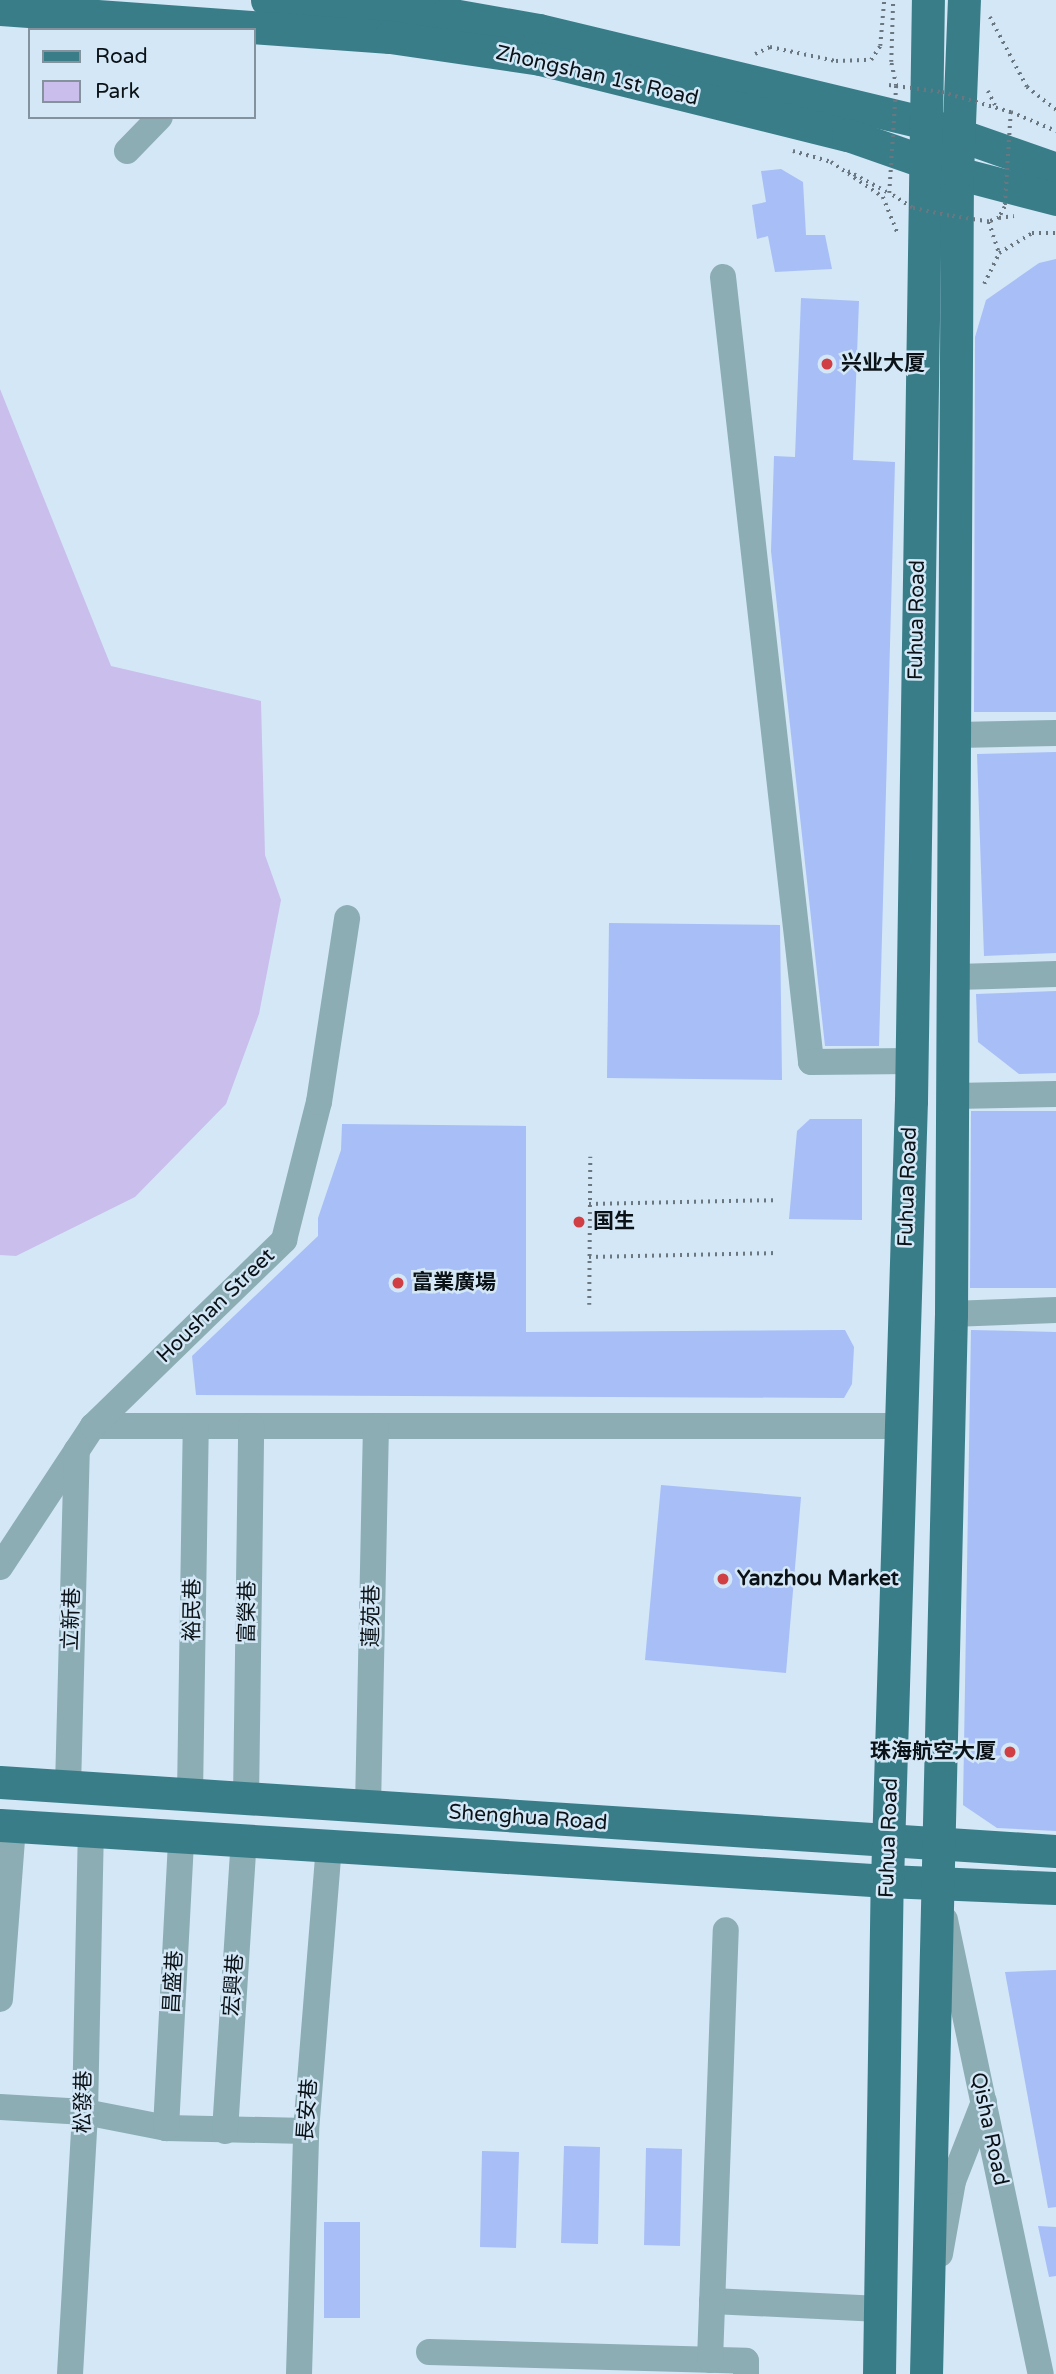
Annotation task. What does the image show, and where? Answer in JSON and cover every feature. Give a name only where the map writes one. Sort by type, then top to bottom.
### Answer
[{"type":"main road","name":"Zhongshan 1st Road","points":[[267,0],[460,16],[540,30],[925,123],[961,139],[1056,169]]},
{"type":"main road","name":"Fuhua Road","points":[[879,2374],[887,1881],[911,1061],[928,0]]},
{"type":"main road","name":"Fuhua Road","points":[[926,2374],[951,1314],[956,977],[957,173],[976,6]]},
{"type":"main road","name":"Zhongshan 1st Road","points":[[0,9],[82,8],[231,28]]},
{"type":"main road","name":"Zhongshan 1st Road","points":[[256,29],[390,37],[540,59],[848,135],[957,173],[1056,199]]},
{"type":"main road","name":"Shenghua Road","points":[[0,1782],[1056,1851]]},
{"type":"main road","name":"Shenghua Road","points":[[7,1826],[937,1884],[1056,1888]]},
{"type":"main road","points":[[882,2172],[931,2174]]},
{"type":"street","points":[[127,151],[158,119]]},
{"type":"street","points":[[723,277],[811,1062],[911,1061]]},
{"type":"street","points":[[956,735],[1056,733]]},
{"type":"street","name":"Houshan Street","points":[[0,1567],[93,1426],[284,1240],[319,1102],[347,918]]},
{"type":"street","points":[[956,977],[1056,974]]},
{"type":"street","points":[[954,1096],[1056,1094]]},
{"type":"street","points":[[951,1314],[1056,1310]]},
{"type":"street","points":[[93,1426],[901,1426]]},
{"type":"street","name":"裕民巷","points":[[190,1795],[197,1426]]},
{"type":"street","name":"富榮巷","points":[[246,1799],[251,1426]]},
{"type":"street","name":"蓮苑巷","points":[[368,1807],[376,1426]]},
{"type":"street","name":"立新巷","points":[[68,1787],[77,1450]]},
{"type":"street","points":[[0,1999],[7,1826]]},
{"type":"street","name":"松發巷","points":[[70,2374],[85,2112],[91,1831]]},
{"type":"street","name":"昌盛巷","points":[[166,2128],[181,1837]]},
{"type":"street","name":"宏興巷","points":[[225,2130],[244,1839]]},
{"type":"street","name":"長安巷","points":[[299,2374],[306,2131],[329,1846]]},
{"type":"street","name":"Qisha Road","points":[[937,1884],[1041,2374]]},
{"type":"street","points":[[710,2360],[726,1930]]},
{"type":"street","points":[[927,2321],[953,2181],[984,2102]]},
{"type":"street","points":[[0,2107],[85,2112],[166,2128],[306,2131]]},
{"type":"street","points":[[712,2301],[880,2309]]},
{"type":"street","points":[[429,2352],[747,2361],[746,2374]]},
{"type":"path","points":[[724,75],[770,47],[836,61],[871,60],[880,46],[884,0]]},
{"type":"path","points":[[889,193],[896,86],[891,62],[893,0]]},
{"type":"path","points":[[976,6],[1027,87],[1056,110]]},
{"type":"path","points":[[896,86],[943,92],[1011,112],[1056,131]]},
{"type":"path","points":[[786,149],[831,162],[912,208],[989,222],[999,218],[1005,207],[1011,112]]},
{"type":"path","points":[[831,162],[883,197],[902,243]]},
{"type":"path","points":[[989,222],[999,253]]},
{"type":"path","points":[[983,289],[999,253],[1032,233],[1056,233]]},
{"type":"path","points":[[589,1305],[590,1157]]},
{"type":"path","points":[[589,1204],[774,1200]]},
{"type":"path","points":[[589,1257],[775,1253]]},
{"type":"green space","points":[[0,389],[111,666],[261,701],[265,855],[281,900],[259,1014],[226,1104],[135,1197],[16,1256],[0,1255]]},
{"type":"building","points":[[781,169],[803,182],[806,235],[825,235],[832,269],[775,272],[768,236],[757,239],[752,205],[766,202],[761,171]]},
{"type":"building","points":[[1056,259],[1056,712],[974,712],[975,337],[986,300],[1039,263]]},
{"type":"building","points":[[801,298],[859,301],[853,460],[895,462],[879,1046],[825,1046],[771,551],[774,456],[795,457]]},
{"type":"building","points":[[1056,752],[1056,953],[984,956],[977,754]]},
{"type":"building","points":[[609,923],[780,925],[782,1080],[607,1078]]},
{"type":"building","points":[[1056,991],[1056,1073],[1019,1074],[978,1042],[976,994]]},
{"type":"building","points":[[971,1111],[1056,1111],[1056,1288],[970,1288]]},
{"type":"building","points":[[810,1119],[862,1119],[862,1220],[789,1219],[797,1131]]},
{"type":"building","name":"富業廣場","points":[[342,1124],[526,1126],[526,1332],[845,1330],[854,1347],[852,1384],[844,1398],[196,1395],[192,1356],[318,1236],[318,1218],[341,1150]]},
{"type":"building","points":[[971,1330],[1056,1332],[1056,1831],[997,1828],[963,1805]]},
{"type":"building","name":"Yanzhou Market","points":[[661,1485],[801,1497],[786,1673],[645,1660]]},
{"type":"building","points":[[1056,1970],[1056,2207],[1048,2208],[1005,1972]]},
{"type":"building","points":[[564,2146],[600,2147],[598,2244],[561,2243]]},
{"type":"building","points":[[646,2148],[682,2149],[680,2246],[644,2245]]},
{"type":"building","points":[[482,2151],[519,2152],[516,2248],[480,2247]]},
{"type":"building","points":[[324,2222],[360,2222],[360,2318],[324,2318]]},
{"type":"building","points":[[1038,2226],[1056,2227],[1056,2276],[1049,2277]]},
{"type":"place","name":"兴业大厦","points":[[827,364]]},
{"type":"place","name":"国生","points":[[579,1222]]},
{"type":"place","name":"富業廣場","points":[[398,1283]]},
{"type":"place","name":"Yanzhou Market","points":[[723,1579]]},
{"type":"place","name":"珠海航空大厦","points":[[1010,1752]]}]
